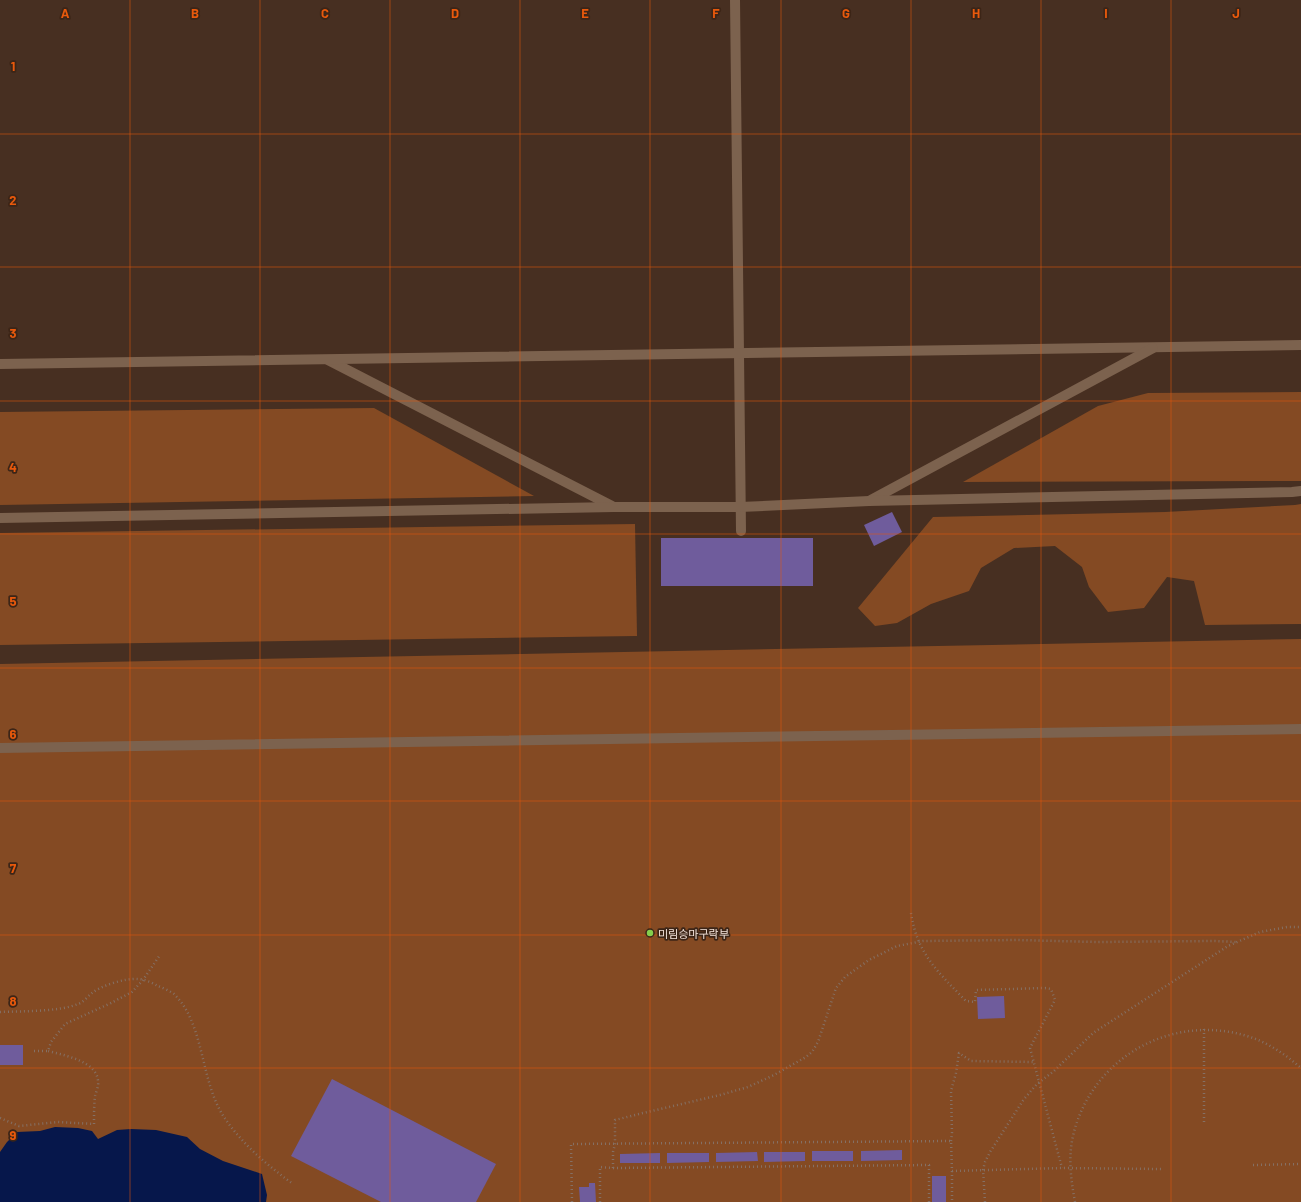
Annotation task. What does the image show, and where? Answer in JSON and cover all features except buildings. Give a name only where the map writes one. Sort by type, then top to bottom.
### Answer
[{"type":"street","points":[[735,0],[741,531]]},
{"type":"street","points":[[0,364],[1301,344]]},
{"type":"street","points":[[869,501],[1155,347]]},
{"type":"street","points":[[326,359],[614,507]]},
{"type":"street","points":[[0,518],[614,507],[740,507],[869,501],[1284,492],[1301,490]]},
{"type":"street","points":[[0,748],[1301,729]]},
{"type":"path","points":[[911,913],[913,927],[918,942],[927,957],[940,974],[966,1001],[975,1002],[976,990],[1051,989],[1056,1000],[1030,1048],[1062,1168]]},
{"type":"path","points":[[985,1202],[983,1170],[990,1152],[1024,1099],[1093,1032],[1228,946],[1260,932],[1287,927],[1301,927]]},
{"type":"path","points":[[613,1168],[615,1120],[748,1087],[774,1075],[806,1057],[812,1052],[818,1042],[836,988],[845,977],[868,960],[897,946],[918,942],[1017,940],[1097,942],[1237,942]]},
{"type":"path","points":[[48,1051],[50,1042],[65,1024],[132,992],[143,980],[160,955]]},
{"type":"path","points":[[0,1012],[63,1008],[80,1004],[102,986],[116,982],[138,979],[150,982],[173,993],[185,1007],[195,1032],[213,1093],[224,1116],[251,1149],[270,1167],[293,1184]]},
{"type":"path","points":[[1204,1029],[1204,1122]]},
{"type":"path","points":[[1075,1202],[1071,1180],[1070,1158],[1073,1136],[1080,1114],[1090,1094],[1104,1076],[1119,1061],[1138,1048],[1158,1038],[1180,1032],[1204,1029],[1225,1031],[1247,1036],[1268,1044],[1287,1056],[1301,1068]]},
{"type":"path","points":[[0,1118],[19,1126],[58,1122],[94,1124],[95,1098],[98,1081],[96,1073],[89,1066],[70,1057],[48,1051],[34,1052]]},
{"type":"path","points":[[952,1202],[951,1091],[959,1053],[971,1061],[1033,1062]]},
{"type":"path","points":[[572,1202],[571,1144],[951,1141]]},
{"type":"path","points":[[1254,1165],[1301,1164]]},
{"type":"path","points":[[600,1202],[600,1167],[929,1165],[929,1202]]},
{"type":"path","points":[[952,1171],[1062,1168],[1161,1169]]},
{"type":"shaded area","points":[[1301,392],[1301,481],[963,482],[1098,406],[1148,393]]},
{"type":"shaded area","points":[[374,408],[534,496],[0,505],[0,412]]},
{"type":"shaded area","points":[[1301,504],[1301,624],[1205,625],[1194,581],[1167,577],[1144,608],[1108,612],[1089,587],[1082,567],[1055,546],[1014,548],[981,568],[969,591],[931,604],[897,623],[875,626],[858,608],[933,517],[1165,512]]},
{"type":"shaded area","points":[[635,524],[637,636],[0,645],[0,533]]},
{"type":"shaded area","name":"미림승마구락부","points":[[1301,639],[1301,1202],[0,1202],[0,664]]},
{"type":"shaded area","points":[[55,1127],[78,1128],[92,1131],[98,1139],[117,1130],[131,1129],[156,1130],[187,1137],[200,1149],[223,1161],[262,1174],[267,1195],[266,1202],[0,1202],[0,1152],[7,1142],[17,1132],[40,1131]]},
{"type":"place","name":"미림승마구락부","points":[[650,933]]}]
